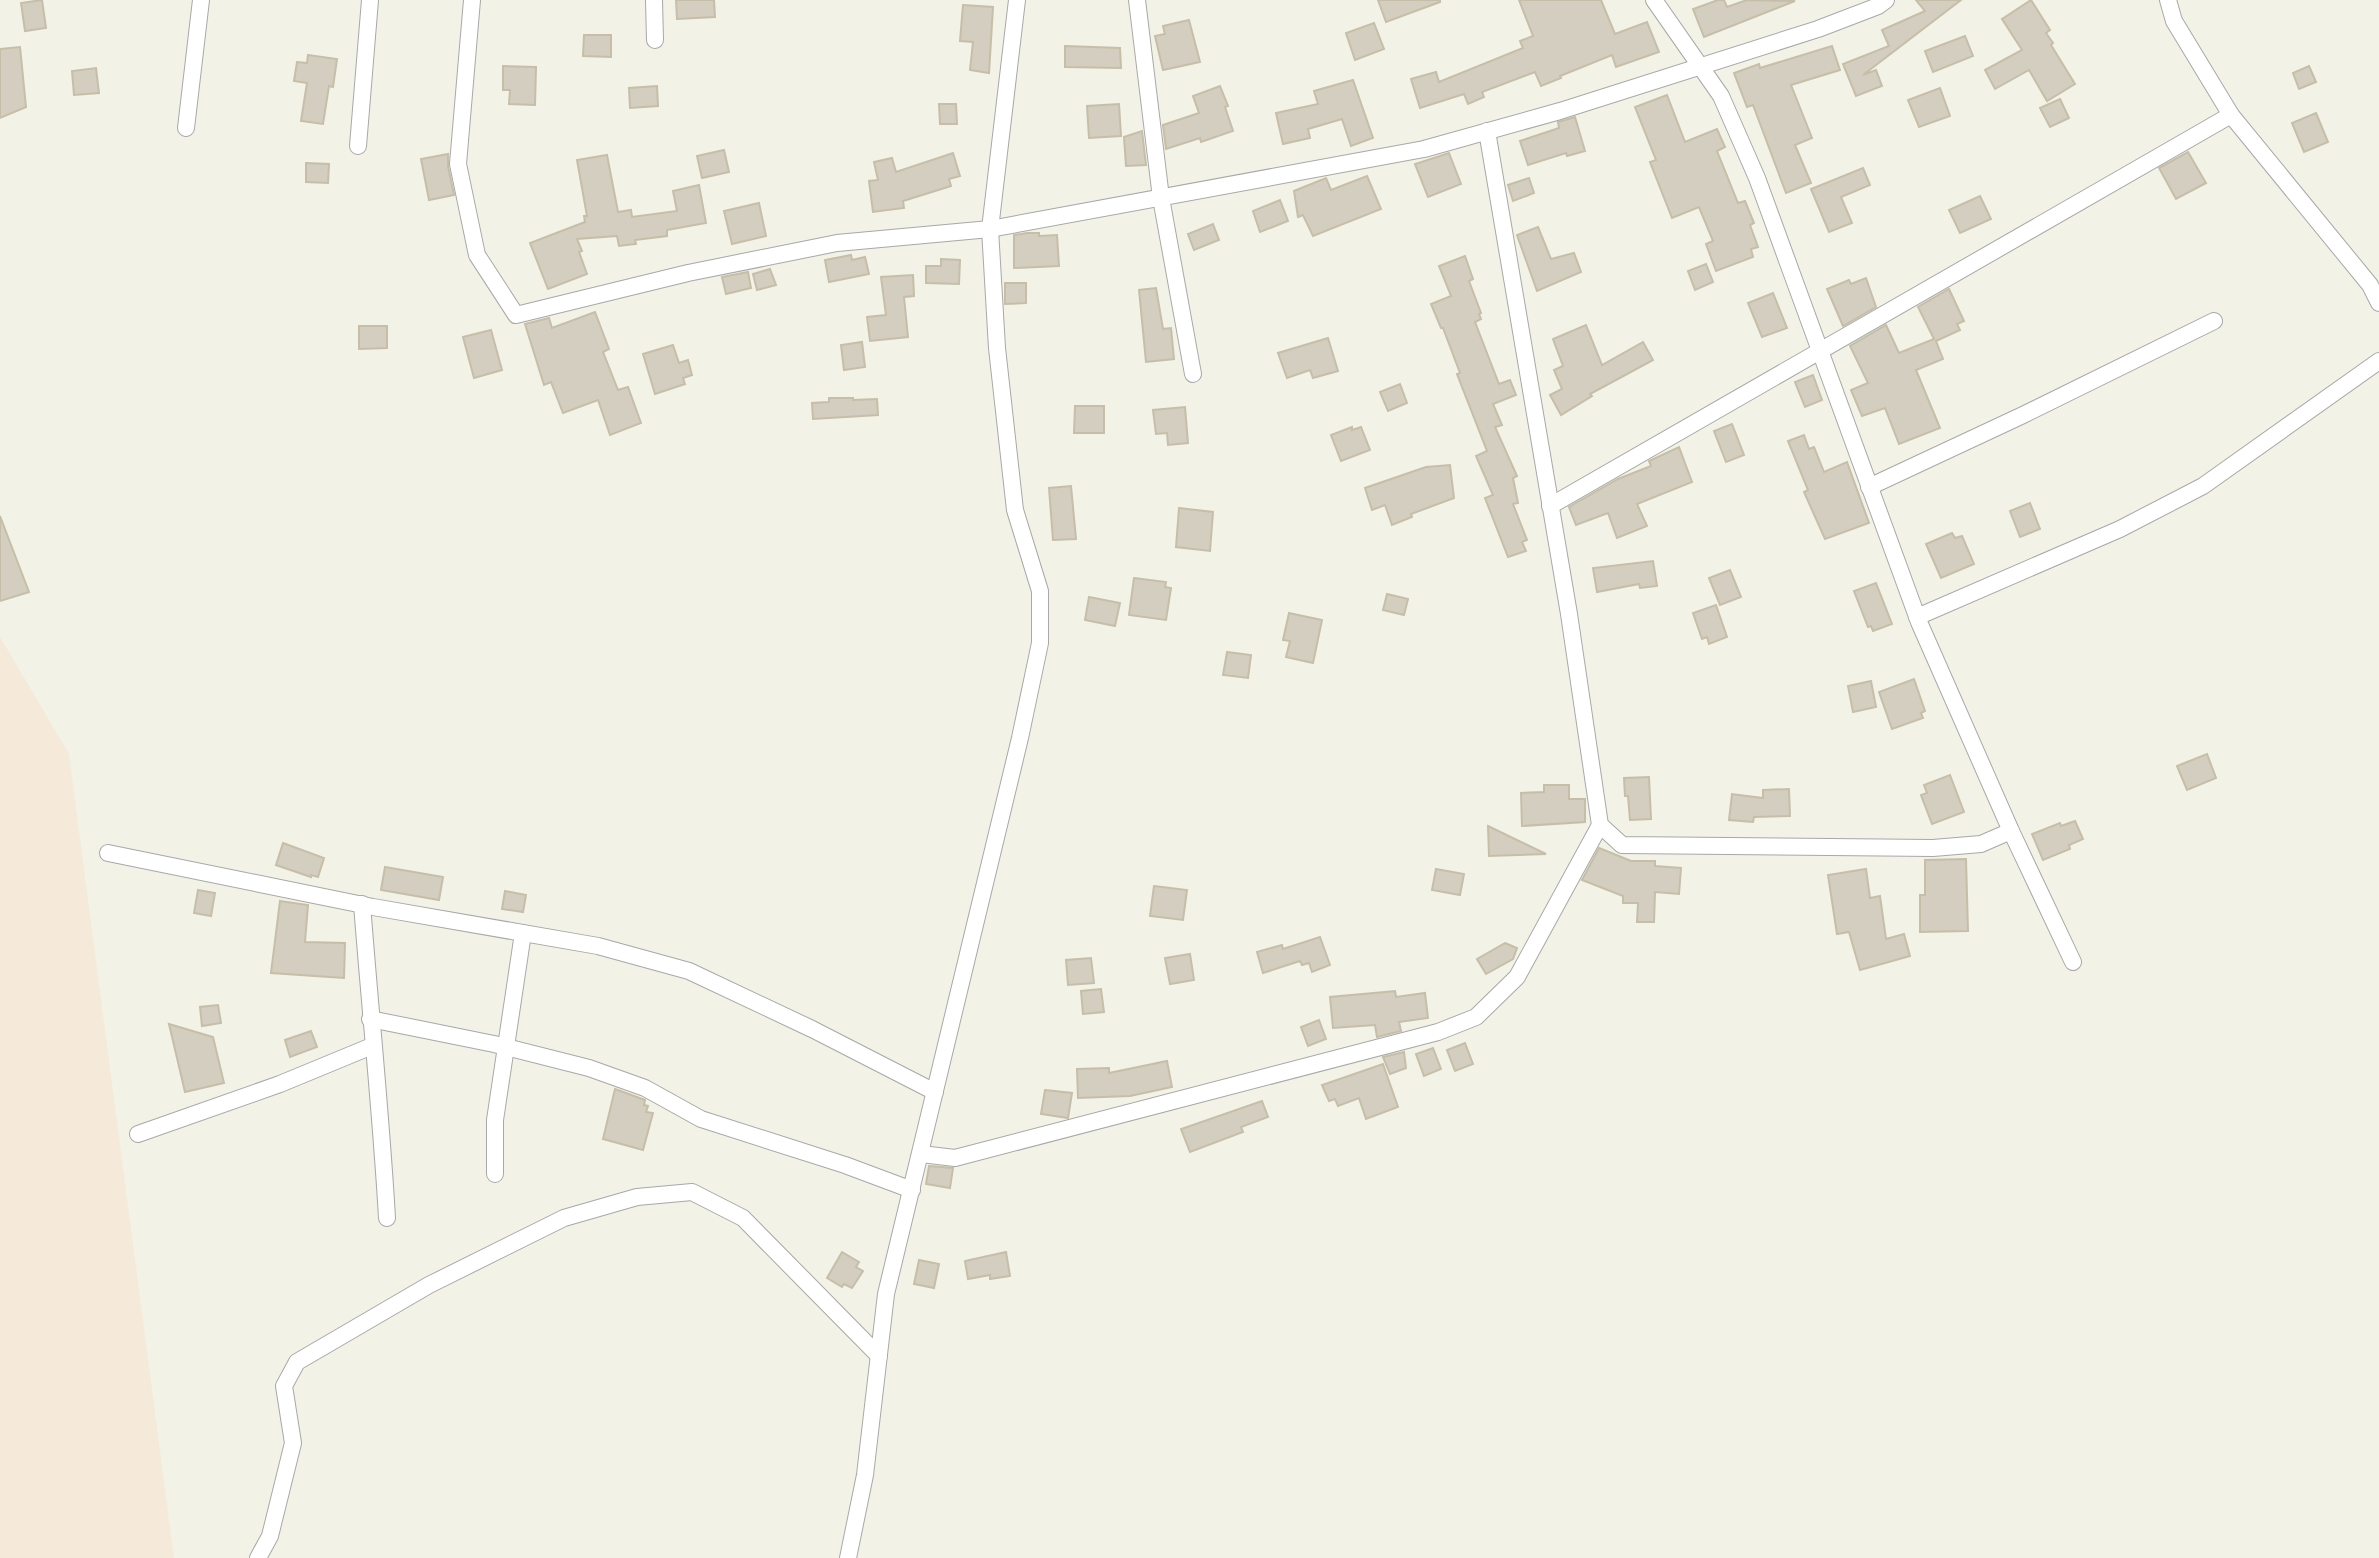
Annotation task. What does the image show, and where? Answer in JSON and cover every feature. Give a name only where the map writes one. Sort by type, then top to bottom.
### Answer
[{"type":"street","points":[[186,128],[201,0]]},
{"type":"street","points":[[358,146],[370,0]]},
{"type":"street","points":[[472,0],[458,164],[477,255],[516,315],[688,273],[837,243],[990,229],[1424,149],[1560,111],[1818,29],[1878,6],[1886,0]]},
{"type":"street","points":[[654,0],[655,40]]},
{"type":"street","points":[[849,1558],[865,1475],[886,1294],[1017,752],[1040,643],[1040,591],[1015,510],[997,348],[990,229],[1017,0]]},
{"type":"street","points":[[1137,0],[1161,198],[1193,374]]},
{"type":"street","points":[[1654,0],[1721,96],[1752,167],[1917,617],[2011,831],[2073,962]]},
{"type":"street","points":[[2168,0],[2174,21],[2231,115],[2370,285],[2379,303]]},
{"type":"street","points":[[1550,506],[2231,115]]},
{"type":"street","points":[[921,1154],[955,1158],[1438,1032],[1476,1017],[1517,977],[1600,825],[1487,131]]},
{"type":"street","points":[[1869,487],[2214,321]]},
{"type":"street","points":[[1917,617],[2120,529],[2203,486],[2379,361]]},
{"type":"street","points":[[1600,825],[1622,845],[1933,848],[1982,844],[2011,831]]},
{"type":"street","points":[[108,852],[362,904],[598,946],[689,971],[812,1029],[935,1092]]},
{"type":"street","points":[[362,904],[372,1046],[383,1138],[387,1218]]},
{"type":"street","points":[[495,1174],[495,1120],[523,933]]},
{"type":"street","points":[[370,1018],[589,1068],[645,1088],[701,1119],[845,1165],[912,1190]]},
{"type":"street","points":[[138,1134],[280,1084],[372,1046]]},
{"type":"street","points":[[258,1558],[270,1536],[293,1443],[284,1386],[297,1362],[429,1285],[564,1218],[637,1197],[692,1192],[743,1218],[879,1356]]},
{"type":"shaded area","points":[[0,637],[69,754],[174,1558],[0,1558]]},
{"type":"building","points":[[42,0],[46,28],[25,31],[21,3]]},
{"type":"building","points":[[676,0],[714,0],[715,17],[677,19]]},
{"type":"building","points":[[1378,0],[1440,0],[1440,2],[1386,22]]},
{"type":"building","points":[[1519,0],[1601,0],[1615,34],[1647,22],[1659,52],[1616,67],[1612,55],[1541,86],[1535,72],[1482,92],[1484,97],[1468,104],[1464,94],[1420,108],[1411,79],[1436,72],[1439,82],[1523,48],[1520,41],[1533,36]]},
{"type":"building","points":[[1724,0],[1727,7],[1747,0],[1795,1],[1704,37],[1693,9]]},
{"type":"building","points":[[1916,0],[1961,0],[1863,75],[1876,70],[1882,86],[1856,96],[1843,64],[1889,46],[1882,30],[1925,11]]},
{"type":"building","points":[[2031,0],[2050,30],[2046,33],[2053,43],[2051,45],[2075,84],[2047,101],[2029,70],[1995,89],[1985,70],[2022,50],[2002,19]]},
{"type":"building","points":[[963,5],[993,7],[989,73],[970,70],[973,42],[960,41]]},
{"type":"building","points":[[1189,20],[1200,62],[1163,70],[1155,36],[1165,34],[1163,26]]},
{"type":"building","points":[[1374,23],[1384,49],[1355,60],[1346,33]]},
{"type":"building","points":[[584,35],[611,35],[611,57],[583,56]]},
{"type":"building","points":[[1965,36],[1973,56],[1933,72],[1925,51]]},
{"type":"building","points":[[1065,46],[1120,48],[1121,68],[1065,67]]},
{"type":"building","points":[[1832,46],[1840,70],[1791,85],[1812,138],[1795,145],[1811,183],[1786,193],[1753,105],[1747,107],[1734,73]]},
{"type":"building","points":[[20,47],[26,107],[0,118],[0,49]]},
{"type":"building","points":[[308,55],[337,59],[333,87],[329,86],[323,124],[301,121],[307,83],[294,81],[297,62],[307,63]]},
{"type":"building","points":[[503,66],[536,67],[535,105],[509,104],[510,90],[503,90]]},
{"type":"building","points":[[2309,66],[2316,82],[2299,89],[2293,73]]},
{"type":"building","points":[[96,68],[99,93],[74,95],[72,71]]},
{"type":"building","points":[[1353,80],[1373,138],[1351,146],[1342,119],[1308,129],[1310,138],[1283,144],[1276,113],[1318,104],[1314,91]]},
{"type":"building","points":[[657,86],[658,106],[630,108],[629,88]]},
{"type":"building","points":[[1220,86],[1228,106],[1225,107],[1233,131],[1201,142],[1200,138],[1166,149],[1163,125],[1199,113],[1193,96]]},
{"type":"building","points":[[1940,88],[1950,116],[1919,127],[1908,100]]},
{"type":"building","points":[[1667,95],[1685,142],[1717,129],[1725,147],[1717,151],[1738,203],[1745,201],[1754,223],[1750,225],[1758,247],[1751,249],[1753,257],[1716,271],[1706,244],[1713,241],[1699,207],[1672,218],[1650,162],[1656,160],[1635,107]]},
{"type":"building","points":[[2060,99],[2069,118],[2050,127],[2040,108]]},
{"type":"building","points":[[939,104],[956,104],[957,124],[940,124]]},
{"type":"building","points":[[1119,104],[1121,136],[1089,138],[1087,106]]},
{"type":"building","points":[[2316,113],[2328,142],[2304,152],[2292,123]]},
{"type":"building","points":[[1575,117],[1585,151],[1567,156],[1566,153],[1528,165],[1520,141],[1559,128],[1558,122]]},
{"type":"building","points":[[1142,131],[1146,165],[1126,166],[1124,137]]},
{"type":"building","points":[[724,150],[729,172],[702,178],[697,156]]},
{"type":"building","points":[[2188,152],[2206,183],[2176,199],[2159,168]]},
{"type":"building","points":[[953,153],[960,176],[949,179],[951,186],[903,201],[904,208],[873,212],[869,181],[878,180],[874,162],[892,158],[896,172]]},
{"type":"building","points":[[1449,153],[1461,184],[1428,197],[1415,164]]},
{"type":"building","points":[[448,154],[454,195],[429,200],[421,159]]},
{"type":"building","points":[[607,155],[618,212],[631,210],[632,217],[677,211],[673,191],[699,185],[706,223],[667,230],[667,236],[635,240],[636,244],[619,246],[617,236],[577,239],[587,274],[548,289],[530,243],[585,222],[584,216],[587,216],[577,160]]},
{"type":"building","points":[[306,163],[329,164],[328,183],[306,182]]},
{"type":"building","points":[[1863,168],[1870,185],[1841,197],[1852,223],[1829,232],[1811,189]]},
{"type":"building","points":[[1367,176],[1381,209],[1313,236],[1303,215],[1298,217],[1294,191],[1326,178],[1331,190]]},
{"type":"building","points":[[1529,178],[1534,193],[1513,201],[1508,185]]},
{"type":"building","points":[[1980,196],[1991,219],[1960,233],[1949,210]]},
{"type":"building","points":[[1280,200],[1288,221],[1260,232],[1253,211]]},
{"type":"building","points":[[759,203],[766,236],[732,244],[724,211]]},
{"type":"building","points":[[1213,224],[1219,240],[1194,250],[1188,234]]},
{"type":"building","points":[[1538,227],[1551,259],[1574,253],[1581,272],[1537,291],[1517,235]]},
{"type":"building","points":[[1039,233],[1039,236],[1057,235],[1059,266],[1014,268],[1014,235]]},
{"type":"building","points":[[851,255],[852,260],[865,257],[869,274],[829,282],[825,260]]},
{"type":"building","points":[[1465,256],[1473,279],[1469,281],[1481,313],[1481,319],[1475,322],[1499,384],[1510,380],[1516,395],[1493,404],[1502,425],[1495,427],[1517,476],[1513,478],[1518,503],[1513,504],[1527,540],[1522,542],[1526,551],[1508,557],[1485,498],[1493,495],[1476,456],[1487,451],[1457,374],[1460,373],[1443,328],[1431,304],[1451,296],[1439,266]]},
{"type":"building","points":[[941,259],[960,260],[959,284],[926,283],[926,266],[941,266]]},
{"type":"building","points":[[1706,264],[1713,282],[1695,290],[1688,271]]},
{"type":"building","points":[[770,269],[776,285],[757,290],[753,274]]},
{"type":"building","points":[[748,272],[751,288],[726,294],[722,277]]},
{"type":"building","points":[[913,275],[914,296],[904,297],[908,337],[870,341],[867,317],[886,315],[881,277]]},
{"type":"building","points":[[1866,278],[1876,307],[1843,326],[1827,289],[1849,280],[1851,284]]},
{"type":"building","points":[[1005,283],[1026,283],[1026,303],[1005,304]]},
{"type":"building","points":[[1156,288],[1163,329],[1171,328],[1174,359],[1146,362],[1139,290]]},
{"type":"building","points":[[1949,289],[1964,321],[1957,324],[1960,330],[1936,341],[1943,359],[1916,370],[1940,428],[1899,444],[1885,408],[1862,416],[1851,390],[1868,383],[1850,346],[1886,325],[1899,353],[1934,339],[1918,307]]},
{"type":"building","points":[[1773,293],[1787,328],[1762,337],[1748,303]]},
{"type":"building","points":[[595,312],[609,349],[603,352],[618,390],[628,387],[641,423],[610,435],[598,400],[563,413],[551,382],[544,385],[525,324],[549,318],[552,328]]},
{"type":"building","points":[[1586,325],[1602,365],[1643,342],[1653,360],[1590,394],[1592,396],[1561,415],[1550,395],[1562,389],[1554,370],[1563,366],[1553,339]]},
{"type":"building","points":[[359,326],[387,326],[387,348],[359,349]]},
{"type":"building","points":[[491,330],[502,370],[474,378],[463,337]]},
{"type":"building","points":[[1328,338],[1338,371],[1313,378],[1310,370],[1287,378],[1278,353]]},
{"type":"building","points":[[862,342],[865,367],[844,370],[841,345]]},
{"type":"building","points":[[673,345],[679,363],[688,360],[692,375],[683,378],[685,384],[655,394],[643,354]]},
{"type":"building","points":[[1813,375],[1822,400],[1805,407],[1795,382]]},
{"type":"building","points":[[1400,384],[1407,403],[1388,411],[1380,392]]},
{"type":"building","points":[[829,398],[877,399],[878,415],[813,419],[812,403],[829,402]]},
{"type":"building","points":[[1075,406],[1104,406],[1104,433],[1074,433]]},
{"type":"building","points":[[1185,407],[1188,443],[1168,445],[1167,433],[1156,434],[1153,410]]},
{"type":"building","points":[[1732,424],[1744,455],[1726,462],[1714,431]]},
{"type":"building","points":[[1352,427],[1352,430],[1361,427],[1370,450],[1341,461],[1331,435]]},
{"type":"building","points":[[1804,435],[1809,449],[1814,447],[1824,472],[1847,462],[1869,523],[1825,539],[1804,492],[1808,490],[1788,441]]},
{"type":"building","points":[[1679,447],[1692,482],[1637,504],[1647,526],[1617,538],[1608,513],[1576,525],[1569,507],[1618,479],[1651,466],[1649,461]]},
{"type":"building","points":[[1450,465],[1454,498],[1411,514],[1412,517],[1392,525],[1385,505],[1372,510],[1365,488],[1426,467]]},
{"type":"building","points":[[1071,486],[1076,539],[1053,540],[1049,488]]},
{"type":"building","points":[[2030,503],[2040,529],[2020,537],[2010,511]]},
{"type":"building","points":[[1179,508],[1213,512],[1210,551],[1176,547]]},
{"type":"building","points":[[0,516],[29,592],[0,601]]},
{"type":"building","points":[[1952,533],[1955,538],[1962,536],[1974,564],[1941,578],[1926,544]]},
{"type":"building","points":[[1653,561],[1657,586],[1640,588],[1639,584],[1597,592],[1593,568]]},
{"type":"building","points":[[1730,570],[1741,597],[1720,605],[1709,578]]},
{"type":"building","points":[[1134,578],[1166,582],[1165,587],[1171,588],[1166,620],[1129,615]]},
{"type":"building","points":[[1876,583],[1892,624],[1873,631],[1871,626],[1868,627],[1854,591]]},
{"type":"building","points":[[1387,594],[1408,599],[1404,615],[1383,610]]},
{"type":"building","points":[[1089,597],[1120,603],[1115,626],[1085,620]]},
{"type":"building","points":[[1716,605],[1727,637],[1709,644],[1707,637],[1702,639],[1693,613]]},
{"type":"building","points":[[1289,613],[1322,620],[1313,663],[1286,657],[1290,641],[1283,640]]},
{"type":"building","points":[[1227,652],[1251,655],[1248,678],[1223,675]]},
{"type":"building","points":[[1914,679],[1925,711],[1921,713],[1923,718],[1892,729],[1879,692]]},
{"type":"building","points":[[1871,681],[1876,707],[1853,712],[1848,686]]},
{"type":"building","points":[[2207,754],[2216,778],[2187,790],[2177,766]]},
{"type":"building","points":[[1950,775],[1964,812],[1932,824],[1921,795],[1927,793],[1924,785]]},
{"type":"building","points":[[1649,777],[1651,819],[1630,820],[1624,778]]},
{"type":"building","points":[[1544,785],[1569,785],[1569,799],[1585,799],[1585,822],[1522,826],[1521,793],[1544,792]]},
{"type":"building","points":[[1789,789],[1790,816],[1754,817],[1753,822],[1729,820],[1732,794],[1763,798],[1763,790]]},
{"type":"building","points":[[2075,821],[2083,839],[2069,845],[2070,849],[2043,860],[2032,834],[2060,823],[2061,826]]},
{"type":"building","points":[[1488,826],[1546,854],[1489,856]]},
{"type":"building","points":[[283,843],[324,858],[318,877],[276,865]]},
{"type":"building","points":[[1599,848],[1631,861],[1655,861],[1655,866],[1681,868],[1679,894],[1655,892],[1654,922],[1637,922],[1638,903],[1623,903],[1623,896],[1582,880]]},
{"type":"building","points":[[1966,859],[1968,931],[1920,932],[1920,895],[1925,895],[1925,860]]},
{"type":"building","points":[[385,867],[443,877],[439,900],[381,890]]},
{"type":"building","points":[[1436,869],[1464,874],[1460,895],[1432,890]]},
{"type":"building","points":[[1866,869],[1870,898],[1880,896],[1886,939],[1904,934],[1910,956],[1860,970],[1849,932],[1837,934],[1828,875]]},
{"type":"building","points":[[1154,886],[1187,890],[1183,920],[1150,916]]},
{"type":"building","points":[[198,890],[215,893],[211,916],[194,913]]},
{"type":"building","points":[[505,891],[526,895],[523,912],[502,909]]},
{"type":"building","points":[[280,901],[308,905],[305,942],[345,943],[344,978],[271,973]]},
{"type":"building","points":[[1320,937],[1330,965],[1312,972],[1309,963],[1302,965],[1300,961],[1263,973],[1257,952],[1282,945],[1283,949]]},
{"type":"building","points":[[1505,943],[1517,948],[1513,959],[1486,974],[1477,959]]},
{"type":"building","points":[[1190,954],[1194,980],[1170,984],[1165,958]]},
{"type":"building","points":[[1091,958],[1094,983],[1068,985],[1066,960]]},
{"type":"building","points":[[1101,989],[1104,1012],[1083,1014],[1081,991]]},
{"type":"building","points":[[1395,991],[1396,997],[1425,993],[1428,1018],[1399,1022],[1401,1031],[1377,1037],[1375,1025],[1333,1028],[1330,997]]},
{"type":"building","points":[[218,1005],[221,1023],[202,1026],[200,1007]]},
{"type":"building","points":[[1319,1020],[1326,1039],[1308,1046],[1301,1027]]},
{"type":"building","points":[[169,1024],[213,1037],[224,1083],[185,1092]]},
{"type":"building","points":[[311,1031],[317,1047],[290,1057],[285,1040]]},
{"type":"building","points":[[1465,1043],[1473,1064],[1455,1071],[1447,1050]]},
{"type":"building","points":[[1433,1048],[1441,1069],[1424,1076],[1416,1054]]},
{"type":"building","points":[[1404,1052],[1406,1068],[1390,1074],[1383,1057]]},
{"type":"building","points":[[1167,1061],[1172,1087],[1130,1096],[1078,1098],[1077,1069],[1109,1068],[1109,1073]]},
{"type":"building","points":[[1383,1064],[1398,1107],[1366,1119],[1359,1098],[1338,1106],[1335,1099],[1329,1101],[1322,1085]]},
{"type":"building","points":[[615,1089],[645,1100],[644,1105],[648,1106],[646,1112],[653,1113],[643,1150],[603,1139]]},
{"type":"building","points":[[1045,1090],[1072,1093],[1068,1118],[1041,1114]]},
{"type":"building","points":[[1262,1101],[1268,1117],[1241,1127],[1243,1132],[1190,1152],[1181,1129]]},
{"type":"building","points":[[929,1166],[953,1168],[950,1188],[926,1184]]},
{"type":"building","points":[[842,1252],[859,1262],[856,1267],[863,1271],[852,1288],[844,1284],[842,1287],[827,1278]]},
{"type":"building","points":[[1006,1252],[1010,1276],[990,1279],[990,1275],[968,1279],[965,1261]]},
{"type":"building","points":[[919,1260],[939,1264],[934,1288],[914,1284]]}]
